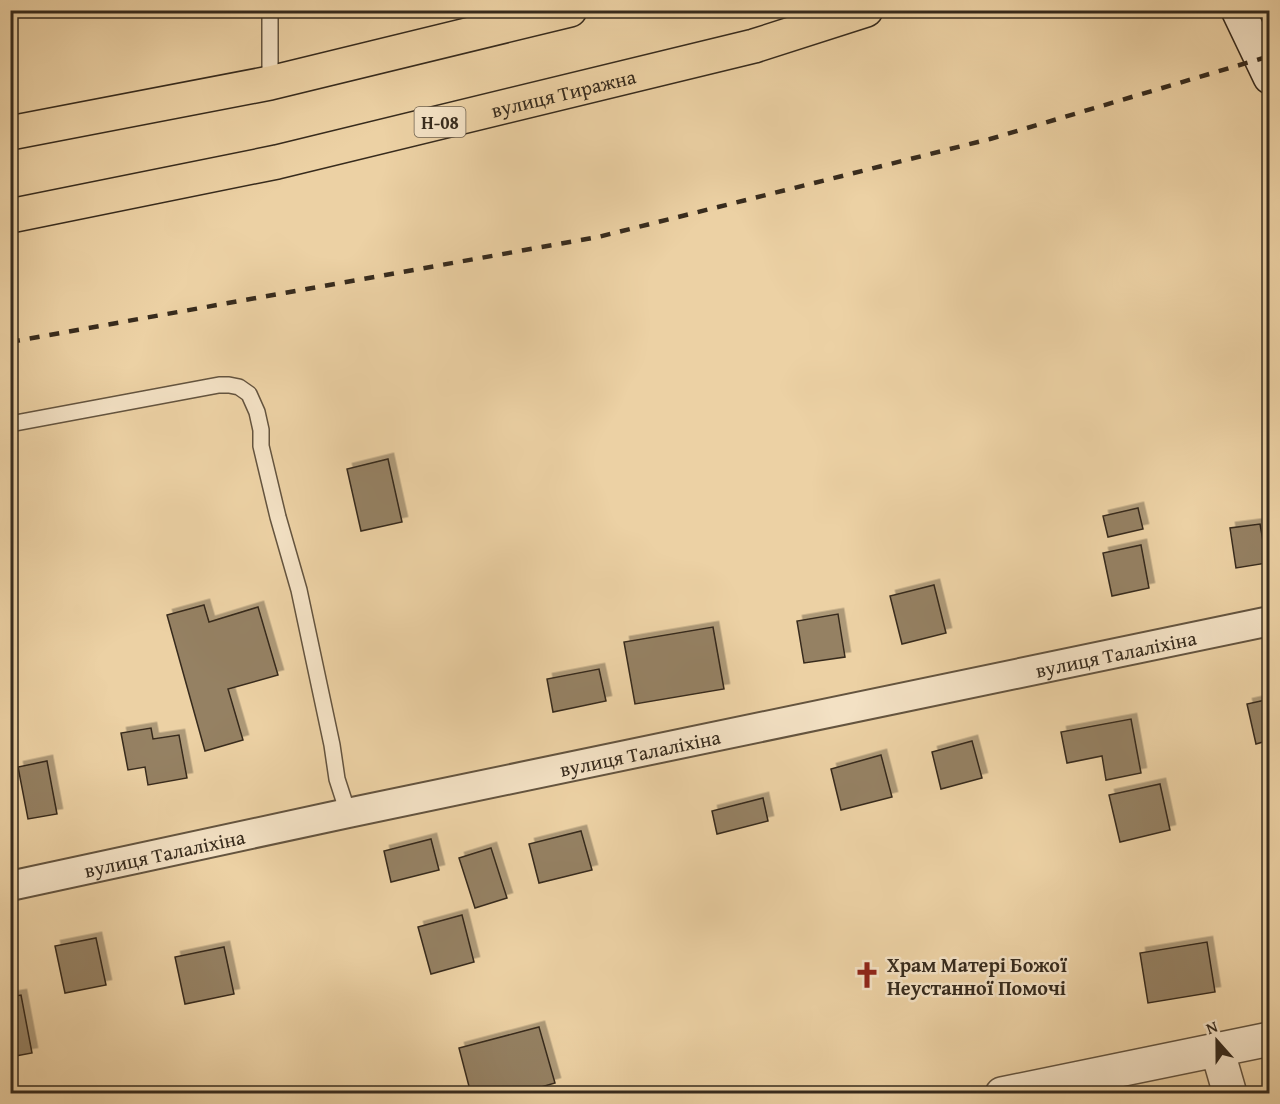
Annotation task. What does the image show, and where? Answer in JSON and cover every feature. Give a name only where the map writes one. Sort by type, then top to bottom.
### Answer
[{"type":"main road","points":[[10,133],[270,83],[570,10]]},
{"type":"main road","name":"вулиця Тиражна","points":[[10,216],[277,162],[754,46],[866,10]]},
{"type":"street","points":[[1238,10],[1269,77]]},
{"type":"street","name":"вулиця Талаліхіна","points":[[10,886],[348,813],[1269,621]]},
{"type":"street","points":[[1002,1094],[1269,1039]]},
{"type":"street","points":[[1217,1049],[1230,1094]]},
{"type":"lane","points":[[270,10],[270,83]]},
{"type":"lane","points":[[10,424],[219,386],[239,387],[249,394],[257,412],[261,429],[261,446],[299,590],[337,779],[348,813]]},
{"type":"building","points":[[388,459],[402,522],[361,531],[347,469]]},
{"type":"building","points":[[1138,508],[1143,529],[1108,537],[1103,516]]},
{"type":"building","points":[[1260,524],[1267,563],[1236,568],[1230,528]]},
{"type":"building","points":[[1141,545],[1149,588],[1112,596],[1103,553]]},
{"type":"building","points":[[934,585],[946,633],[902,644],[890,596]]},
{"type":"building","points":[[204,605],[209,622],[258,607],[278,675],[228,689],[243,740],[205,751],[167,615]]},
{"type":"building","points":[[838,614],[845,657],[804,663],[797,621]]},
{"type":"building","points":[[713,627],[724,689],[635,704],[624,642]]},
{"type":"building","points":[[599,669],[606,701],[553,712],[547,679]]},
{"type":"building","points":[[1270,699],[1270,740],[1256,744],[1247,704]]},
{"type":"building","points":[[1131,719],[1141,773],[1106,780],[1102,756],[1067,763],[1061,732]]},
{"type":"building","points":[[151,728],[153,739],[179,735],[187,778],[148,785],[145,767],[128,770],[121,733]]},
{"type":"building","points":[[972,741],[982,778],[941,789],[932,752]]},
{"type":"building","points":[[881,755],[892,797],[841,810],[831,769]]},
{"type":"building","points":[[47,761],[57,814],[28,819],[18,767]]},
{"type":"building","points":[[1160,784],[1170,830],[1120,842],[1109,795]]},
{"type":"building","points":[[763,798],[768,821],[717,834],[712,811]]},
{"type":"building","points":[[581,831],[592,870],[539,883],[529,844]]},
{"type":"building","points":[[431,839],[439,870],[391,882],[384,851]]},
{"type":"building","points":[[491,848],[507,898],[475,908],[459,858]]},
{"type":"building","points":[[462,915],[474,962],[431,974],[418,927]]},
{"type":"building","points":[[96,938],[106,985],[65,993],[55,946]]},
{"type":"building","points":[[1207,942],[1215,992],[1148,1003],[1140,953]]},
{"type":"building","points":[[224,947],[234,994],[185,1004],[175,957]]},
{"type":"building","points":[[21,995],[32,1053],[10,1057],[10,997]]},
{"type":"building","points":[[539,1027],[555,1083],[517,1094],[471,1094],[459,1048]]},
{"type":"railway","points":[[10,342],[598,237],[990,139],[1270,56]]},
{"type":"place","name":"Храм Матері Божої Неустанної Помочі","points":[[867,975]]}]
